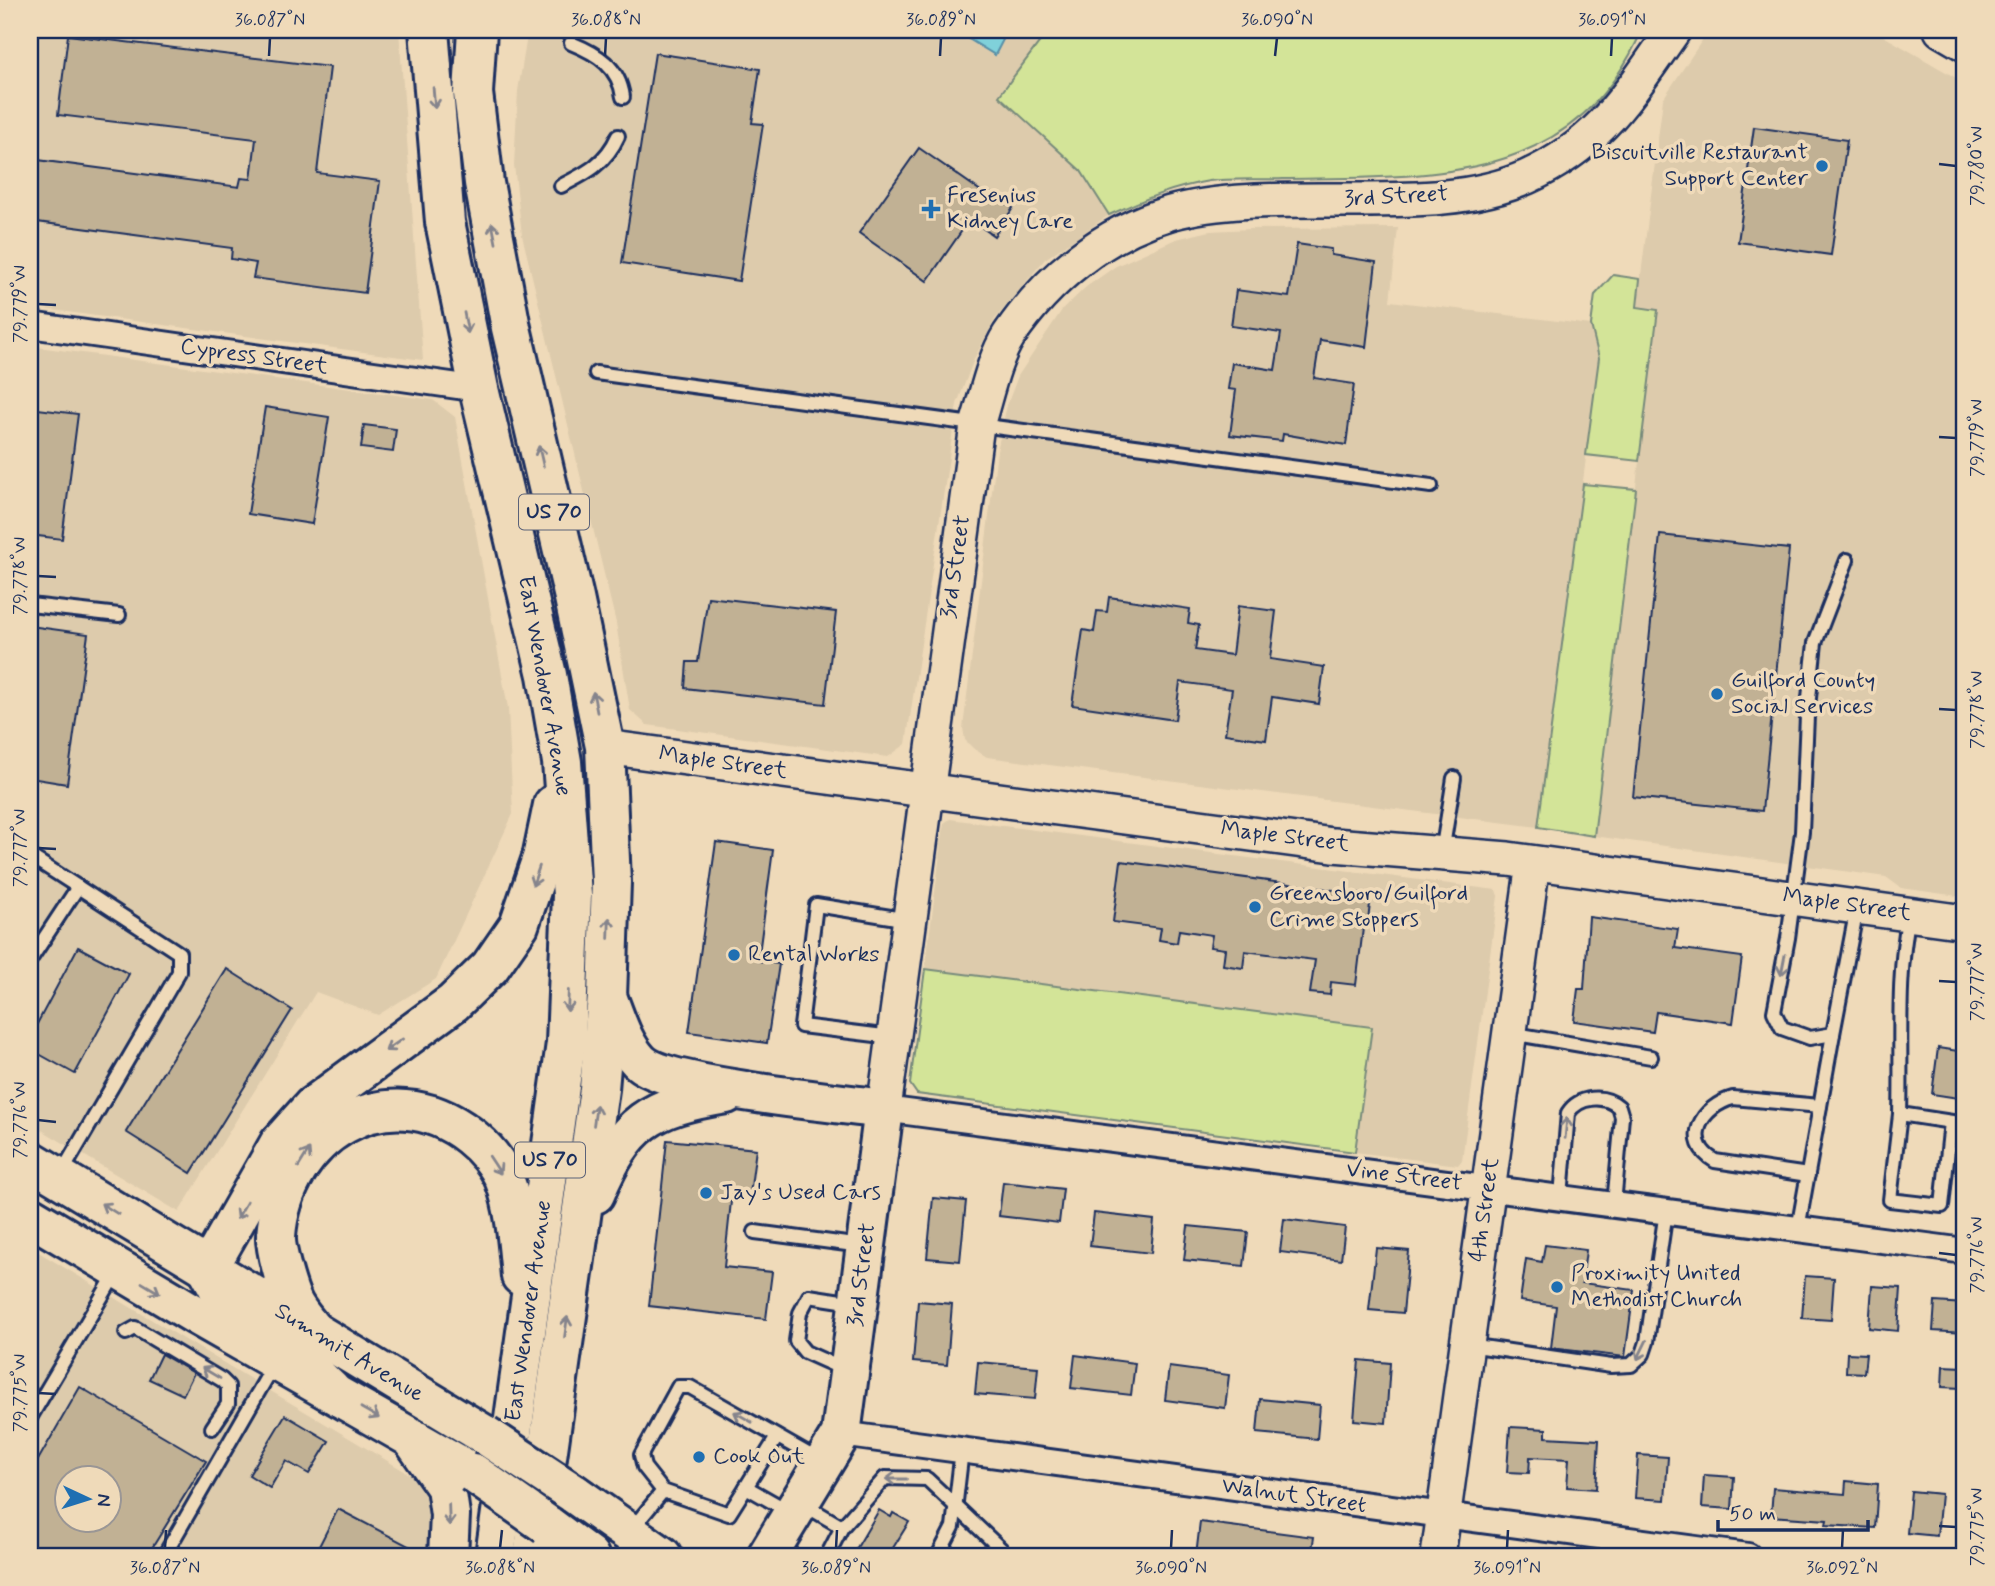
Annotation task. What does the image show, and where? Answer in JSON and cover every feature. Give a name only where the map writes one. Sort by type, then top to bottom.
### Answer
[{"type":"main road","name":"East Wendover Avenue","points":[[477,30],[473,93],[484,183],[511,328],[575,598],[605,747],[611,882],[607,997],[599,1089],[533,1556]]},
{"type":"main road","points":[[484,183],[504,30]]},
{"type":"main road","name":"East Wendover Avenue","points":[[428,32],[445,222],[479,389],[547,676],[562,762],[572,895],[566,1043],[495,1556]]},
{"type":"main road","points":[[547,676],[574,730],[605,747]]},
{"type":"main road","points":[[331,1390],[225,1300],[208,1269],[279,1144],[313,1106],[453,1003],[490,967],[519,925],[542,858],[562,762]]},
{"type":"main road","points":[[607,997],[621,1033],[640,1062],[660,1073],[742,1091],[884,1109]]},
{"type":"main road","points":[[579,1231],[609,1160],[638,1124],[678,1102],[742,1091]]},
{"type":"main road","points":[[315,1333],[291,1300],[275,1238],[288,1185],[309,1149],[344,1122],[376,1113],[418,1109],[456,1125],[483,1146],[505,1180],[519,1248],[525,1337]]},
{"type":"main road","name":"3rd Street","points":[[767,1556],[832,1449],[850,1372],[884,1109]]},
{"type":"main road","name":"Summit Avenue","points":[[44,1168],[485,1435],[662,1556]]},
{"type":"main road","name":"Summit Avenue","points":[[30,1216],[473,1474],[579,1549]]},
{"type":"main road","points":[[411,1437],[446,1487],[450,1515],[448,1556]]},
{"type":"street","name":"3rd Street","points":[[884,1109],[977,425],[1008,337],[1047,287],[1083,256],[1119,233],[1171,213],[1223,205],[1404,200],[1474,191],[1525,178],[1563,157],[1609,121],[1646,74],[1674,30]]},
{"type":"street","points":[[1941,30],[1965,44]]},
{"type":"street","name":"Cypress Street","points":[[30,325],[479,389]]},
{"type":"street","name":"Maple Street","points":[[605,747],[1333,845],[1533,863],[1965,922]]},
{"type":"street","name":"4th Street","points":[[1438,1556],[1533,863]]},
{"type":"street","name":"Vine Street","points":[[884,1109],[1965,1251]]},
{"type":"street","name":"Walnut Street","points":[[832,1449],[962,1450],[1748,1556]]},
{"type":"lane","points":[[571,43],[589,50],[613,69],[621,83],[623,97]]},
{"type":"lane","points":[[561,186],[599,165],[611,153],[618,136]]},
{"type":"lane","points":[[596,373],[1431,486]]},
{"type":"lane","points":[[1833,1034],[1822,1038],[1796,1035],[1782,1028],[1774,1012],[1788,938],[1802,832],[1807,716],[1815,643],[1847,560]]},
{"type":"lane","points":[[30,605],[119,615]]},
{"type":"lane","points":[[1443,853],[1454,778]]},
{"type":"lane","points":[[30,856],[179,953],[179,972],[44,1168]]},
{"type":"lane","points":[[30,960],[78,887]]},
{"type":"lane","points":[[894,1038],[800,1026],[816,905],[909,920]]},
{"type":"lane","points":[[1798,1229],[1857,907]]},
{"type":"lane","points":[[1909,914],[1903,944],[1900,1009],[1900,1114],[1890,1200],[1942,1206],[1951,1122]]},
{"type":"lane","points":[[1510,1032],[1651,1056]]},
{"type":"lane","points":[[1561,1196],[1568,1112],[1583,1100],[1602,1098],[1619,1107],[1622,1117],[1614,1204]]},
{"type":"lane","points":[[1808,1175],[1715,1161],[1705,1155],[1697,1138],[1697,1128],[1702,1116],[1718,1101],[1732,1098],[1820,1106]]},
{"type":"lane","points":[[1900,1114],[1965,1124]]},
{"type":"lane","points":[[1468,1344],[1611,1366],[1631,1365],[1643,1354],[1647,1342],[1666,1211]]},
{"type":"lane","points":[[755,1232],[866,1247]]},
{"type":"lane","points":[[30,1418],[118,1269]]},
{"type":"lane","points":[[850,1372],[805,1352],[797,1346],[796,1341],[800,1312],[809,1296],[858,1304]]},
{"type":"lane","points":[[126,1334],[135,1328],[228,1386],[228,1404],[212,1428]]},
{"type":"lane","points":[[164,1556],[277,1360]]},
{"type":"lane","points":[[777,1437],[729,1514],[663,1491],[644,1467],[641,1455],[678,1387],[690,1387],[777,1437],[832,1449]]},
{"type":"lane","points":[[938,1556],[953,1527],[962,1450]]},
{"type":"lane","points":[[827,1556],[842,1527],[885,1478],[927,1479],[1001,1549]]},
{"type":"lane","points":[[746,1487],[842,1527]]},
{"type":"lane","points":[[629,1533],[663,1491]]},
{"type":"shaded area","points":[[30,30],[399,30],[423,360],[30,307]]},
{"type":"shaded area","points":[[528,30],[1042,30],[1042,40],[999,97],[1081,171],[1109,215],[1045,259],[995,319],[974,359],[957,404],[906,744],[888,757],[647,725],[630,710],[616,623],[522,235],[514,165],[518,91]]},
{"type":"shaded area","points":[[1709,30],[1873,30],[1965,83],[1965,897],[1901,888],[1886,877],[1594,836],[1657,311],[1637,307],[1663,99]]},
{"type":"shaded area","points":[[1398,228],[1390,301],[1591,325],[1599,358],[1538,827],[987,757],[974,749],[965,740],[963,728],[997,451],[1007,405],[1018,376],[1062,310],[1086,287],[1116,266],[1176,239],[1210,231]]},
{"type":"shaded area","points":[[30,346],[433,400],[455,417],[508,708],[513,814],[436,979],[378,1015],[316,992],[179,1212],[30,1123]]},
{"type":"shaded area","points":[[950,819],[1496,890],[1498,896],[1462,1160],[1458,1165],[1355,1152],[1372,1027],[925,969],[944,823]]},
{"type":"shaded area","points":[[30,1247],[426,1484],[434,1495],[434,1556],[30,1556]]},
{"type":"green space","points":[[1042,30],[1642,30],[1613,81],[1578,119],[1537,145],[1491,162],[1442,172],[1391,177],[1209,181],[1158,195],[1109,215],[1081,171],[999,96],[1041,40]]},
{"type":"green space","points":[[1613,275],[1640,279],[1637,307],[1658,310],[1639,461],[1586,455],[1599,358],[1591,325],[1595,295]]},
{"type":"green space","points":[[1583,484],[1636,489],[1594,836],[1538,827]]},
{"type":"green space","points":[[925,969],[1372,1027],[1355,1152],[917,1094],[910,1084]]},
{"type":"water","points":[[954,30],[1008,30],[995,55]]},
{"type":"building","points":[[68,35],[330,67],[317,173],[380,181],[365,293],[253,278],[256,263],[231,259],[232,248],[30,221],[30,159],[239,187],[241,178],[251,179],[256,139],[58,115]]},
{"type":"building","points":[[655,53],[760,69],[752,123],[763,124],[739,281],[622,263]]},
{"type":"building","points":[[1754,127],[1847,140],[1831,255],[1738,242]]},
{"type":"building","points":[[919,148],[988,196],[990,193],[1013,208],[994,236],[970,219],[927,281],[859,233]]},
{"type":"building","points":[[1297,244],[1331,249],[1331,255],[1376,262],[1366,347],[1320,340],[1314,378],[1354,384],[1346,445],[1283,434],[1282,441],[1230,435],[1236,390],[1228,389],[1232,363],[1275,370],[1281,333],[1231,326],[1236,290],[1289,297]]},
{"type":"building","points":[[265,407],[329,417],[312,524],[248,514]]},
{"type":"building","points":[[30,408],[78,414],[62,539],[30,535]]},
{"type":"building","points":[[364,425],[396,429],[393,452],[361,448]]},
{"type":"building","points":[[1660,535],[1789,549],[1762,811],[1633,797]]},
{"type":"building","points":[[708,597],[836,612],[825,704],[685,688],[687,662],[698,662]]},
{"type":"building","points":[[1109,597],[1190,609],[1188,623],[1199,625],[1195,650],[1232,655],[1238,606],[1276,611],[1270,659],[1324,667],[1319,704],[1272,697],[1266,740],[1225,734],[1232,689],[1180,682],[1175,720],[1072,705],[1083,630],[1094,632],[1097,611],[1107,612]]},
{"type":"building","points":[[30,626],[88,634],[67,784],[30,778]]},
{"type":"building","points":[[716,842],[773,850],[758,961],[779,964],[767,1043],[689,1032]]},
{"type":"building","points":[[1121,861],[1371,895],[1368,921],[1364,920],[1356,985],[1331,982],[1330,995],[1310,993],[1315,960],[1245,951],[1243,968],[1223,965],[1225,949],[1210,947],[1212,935],[1179,930],[1177,943],[1159,940],[1161,928],[1113,922]]},
{"type":"building","points":[[1589,917],[1678,929],[1675,948],[1742,957],[1733,1023],[1656,1012],[1653,1032],[1574,1021],[1578,989],[1584,989]]},
{"type":"building","points":[[78,947],[129,974],[75,1074],[30,1049],[30,1037]]},
{"type":"building","points":[[227,969],[292,1010],[191,1173],[126,1132]]},
{"type":"building","points":[[1938,1048],[1965,1052],[1965,1099],[1932,1094]]},
{"type":"building","points":[[667,1140],[756,1149],[750,1194],[732,1192],[724,1267],[772,1272],[766,1319],[649,1306]]},
{"type":"building","points":[[1003,1182],[1063,1189],[1059,1223],[999,1216]]},
{"type":"building","points":[[933,1198],[966,1201],[960,1261],[927,1258]]},
{"type":"building","points":[[1094,1213],[1154,1220],[1151,1253],[1090,1246]]},
{"type":"building","points":[[1284,1219],[1345,1227],[1341,1260],[1280,1252]]},
{"type":"building","points":[[1188,1226],[1248,1232],[1244,1266],[1184,1260]]},
{"type":"building","points":[[1545,1245],[1586,1250],[1582,1283],[1634,1290],[1625,1357],[1551,1348],[1556,1306],[1520,1301],[1526,1259],[1542,1262]]},
{"type":"building","points":[[1376,1248],[1409,1251],[1403,1313],[1369,1310]]},
{"type":"building","points":[[1805,1276],[1834,1278],[1831,1320],[1802,1318]]},
{"type":"building","points":[[1872,1286],[1901,1288],[1898,1331],[1869,1328]]},
{"type":"building","points":[[918,1301],[952,1304],[947,1365],[913,1362]]},
{"type":"building","points":[[1935,1302],[1965,1304],[1965,1333],[1933,1331]]},
{"type":"building","points":[[1847,1353],[1866,1354],[1864,1373],[1846,1372]]},
{"type":"building","points":[[161,1354],[194,1373],[183,1395],[149,1379]]},
{"type":"building","points":[[1075,1355],[1135,1363],[1131,1395],[1071,1388]]},
{"type":"building","points":[[1359,1360],[1390,1363],[1386,1423],[1354,1420]]},
{"type":"building","points":[[978,1362],[1038,1367],[1035,1399],[975,1394]]},
{"type":"building","points":[[1943,1366],[1963,1367],[1961,1388],[1942,1387]]},
{"type":"building","points":[[1169,1367],[1229,1375],[1225,1408],[1165,1400]]},
{"type":"building","points":[[80,1387],[206,1461],[147,1556],[30,1556],[30,1474]]},
{"type":"building","points":[[1260,1399],[1320,1405],[1317,1439],[1257,1433]]},
{"type":"building","points":[[285,1415],[329,1441],[309,1474],[286,1461],[270,1488],[249,1475]]},
{"type":"building","points":[[1510,1427],[1546,1429],[1546,1437],[1599,1440],[1596,1489],[1567,1487],[1569,1459],[1530,1457],[1529,1473],[1507,1472]]},
{"type":"building","points":[[1638,1455],[1668,1457],[1665,1500],[1635,1498]]},
{"type":"building","points":[[1704,1475],[1734,1477],[1732,1509],[1702,1507]]},
{"type":"building","points":[[1846,1481],[1878,1484],[1875,1528],[1826,1525],[1827,1520],[1771,1516],[1773,1488],[1845,1494]]},
{"type":"building","points":[[1911,1491],[1941,1494],[1937,1536],[1907,1533]]},
{"type":"building","points":[[338,1509],[426,1555],[426,1556],[314,1556]]},
{"type":"building","points":[[879,1510],[891,1517],[893,1513],[909,1522],[888,1556],[852,1556]]},
{"type":"building","points":[[1200,1522],[1314,1537],[1311,1556],[1196,1556]]},
{"type":"place","name":"Biscuitville Restaurant Support Center","points":[[1822,166]]},
{"type":"place","name":"Fresenius Kidney Care","points":[[931,209]]},
{"type":"place","name":"Guilford County Social Services","points":[[1717,694]]},
{"type":"place","name":"Greensboro/Guilford Crime Stoppers","points":[[1255,907]]},
{"type":"place","name":"Rental Works","points":[[734,955]]},
{"type":"place","name":"Jay's Used Cars","points":[[706,1193]]},
{"type":"place","name":"Proximity United Methodist Church","points":[[1557,1287]]},
{"type":"place","name":"Cook Out","points":[[699,1457]]}]
